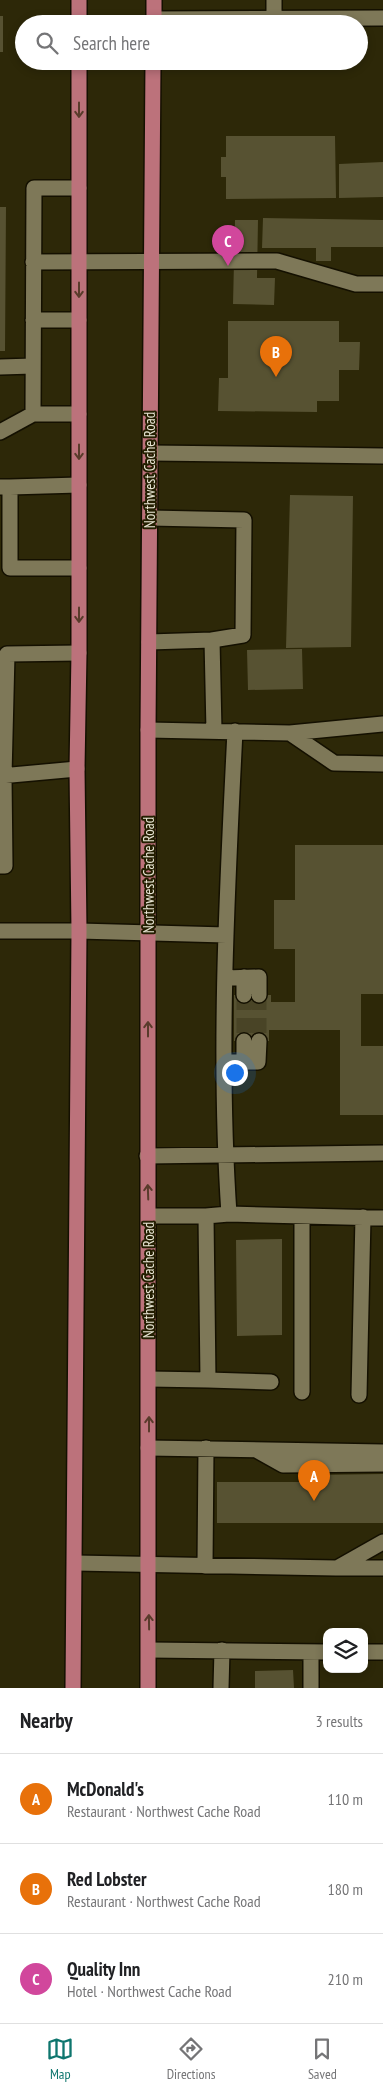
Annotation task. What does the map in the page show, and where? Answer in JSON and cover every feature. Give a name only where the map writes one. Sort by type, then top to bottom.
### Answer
[{"type":"main road","points":[[79,0],[79,15]]},
{"type":"main road","points":[[154,0],[154,15]]},
{"type":"main road","points":[[73,1688],[79,931],[77,769],[79,653],[79,70]]},
{"type":"main road","name":"Northwest Cache Road","points":[[148,1688],[148,730],[153,70]]},
{"type":"street","points":[[274,0],[274,15]]},
{"type":"street","points":[[368,18],[383,18]]},
{"type":"street","points":[[33,414],[34,188],[79,188]]},
{"type":"street","points":[[33,262],[277,261],[356,284],[383,284]]},
{"type":"street","points":[[33,320],[79,320]]},
{"type":"street","points":[[0,367],[33,366]]},
{"type":"street","points":[[0,432],[33,414],[79,414]]},
{"type":"street","points":[[150,452],[383,456]]},
{"type":"street","points":[[79,485],[5,487],[10,568],[79,568]]},
{"type":"street","points":[[149,642],[212,640],[243,635],[244,520],[150,518]]},
{"type":"street","points":[[212,640],[214,731]]},
{"type":"street","points":[[0,866],[5,866],[2,776],[4,654],[79,653]]},
{"type":"street","points":[[148,730],[290,733],[383,724]]},
{"type":"street","points":[[229,1214],[225,1154],[225,978],[235,731]]},
{"type":"street","points":[[290,733],[334,763],[383,764]]},
{"type":"street","points":[[2,776],[77,769]]},
{"type":"street","points":[[0,931],[226,935]]},
{"type":"street","points":[[225,978],[259,977],[251,995]]},
{"type":"street","points":[[225,1062],[244,1062],[251,1041]]},
{"type":"street","points":[[147,1156],[383,1153]]},
{"type":"street","points":[[149,1216],[229,1214],[383,1218]]},
{"type":"street","points":[[206,1216],[208,1380]]},
{"type":"street","points":[[302,1216],[302,1392]]},
{"type":"street","points":[[359,1394],[363,1217]]},
{"type":"street","points":[[149,1379],[271,1382]]},
{"type":"street","points":[[148,1448],[383,1452]]},
{"type":"street","points":[[205,1566],[206,1448]]},
{"type":"street","points":[[256,1450],[283,1465],[383,1464]]},
{"type":"street","points":[[336,1568],[383,1542]]},
{"type":"street","points":[[336,1568],[383,1560]]},
{"type":"street","points":[[75,1563],[148,1566],[383,1568]]},
{"type":"street","points":[[149,1650],[323,1652]]},
{"type":"street","points":[[221,1688],[222,1650]]},
{"type":"street","points":[[311,1652],[311,1688]]},
{"type":"street","points":[[368,1652],[383,1652]]},
{"type":"building","points":[[0,16],[3,16],[3,52],[0,52]]},
{"type":"building","points":[[226,136],[335,136],[336,198],[226,199],[226,177],[221,177],[221,157],[226,157]]},
{"type":"building","points":[[383,162],[383,197],[339,198],[339,164]]},
{"type":"building","points":[[0,207],[6,207],[5,351],[0,351]]},
{"type":"building","points":[[263,218],[383,220],[383,247],[331,247],[331,261],[316,261],[316,248],[262,248]]},
{"type":"building","points":[[235,220],[258,220],[257,278],[275,278],[274,305],[233,304]]},
{"type":"building","points":[[228,321],[339,321],[339,342],[360,342],[359,370],[339,370],[339,401],[317,401],[317,412],[218,411],[219,378],[228,378]]},
{"type":"building","points":[[290,495],[353,496],[351,647],[286,648]]},
{"type":"building","points":[[302,649],[303,689],[248,690],[247,650]]},
{"type":"building","points":[[295,845],[383,845],[383,994],[361,994],[361,1046],[383,1046],[383,1115],[340,1115],[340,1030],[269,1030],[269,1041],[234,1041],[234,995],[271,995],[271,1002],[295,1002],[295,949],[274,949],[274,900],[295,900]]},
{"type":"building","points":[[282,1239],[282,1335],[237,1336],[236,1240]]},
{"type":"building","points":[[383,1474],[383,1523],[217,1523],[217,1482],[308,1482],[308,1475]]},
{"type":"building","points":[[293,1670],[294,1688],[255,1688],[255,1671]]},
{"type":"tunnel","points":[[244,995],[244,1041]]},
{"type":"tunnel","points":[[259,995],[259,1041]]},
{"type":"place","name":"Quality Inn","points":[[228,266]]},
{"type":"place","name":"Red Lobster","points":[[276,377]]},
{"type":"place","name":"McDonald's","points":[[314,1501]]}]
